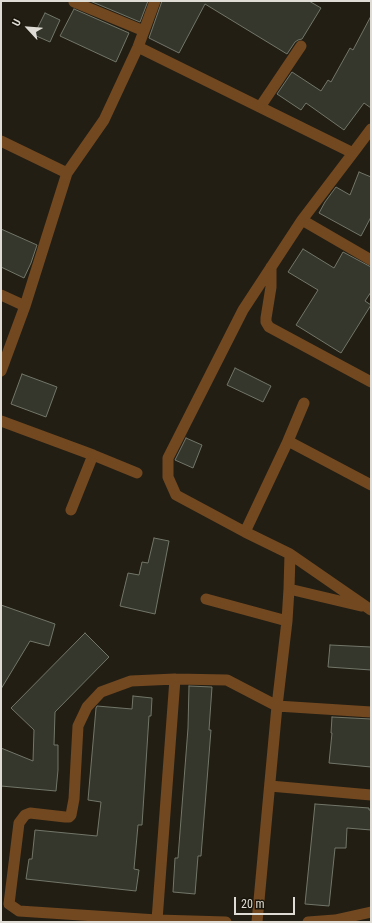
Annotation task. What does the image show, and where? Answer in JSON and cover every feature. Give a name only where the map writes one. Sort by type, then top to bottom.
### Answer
[{"type":"street","points":[[1,371],[25,306],[67,173],[104,120],[138,47],[155,1]]},
{"type":"street","points":[[74,2],[144,31]]},
{"type":"street","points":[[260,107],[301,46]]},
{"type":"street","points":[[138,47],[353,153]]},
{"type":"street","points":[[369,608],[290,554],[176,495],[168,477],[168,458],[243,310],[302,220],[371,128]]},
{"type":"street","points":[[1,141],[67,173]]},
{"type":"street","points":[[302,220],[371,260]]},
{"type":"street","points":[[272,266],[271,287],[266,318],[266,322],[269,327],[371,382]]},
{"type":"street","points":[[1,295],[25,306]]},
{"type":"street","points":[[245,532],[304,404]]},
{"type":"street","points":[[1,421],[137,472]]},
{"type":"street","points":[[288,441],[371,485]]},
{"type":"street","points":[[71,510],[93,455]]},
{"type":"street","points":[[257,922],[277,706],[287,621],[290,554]]},
{"type":"street","points":[[289,589],[369,608]]},
{"type":"street","points":[[206,599],[287,621]]},
{"type":"street","points":[[157,920],[175,679]]},
{"type":"street","points":[[226,922],[157,920],[19,911],[9,904],[19,823],[30,813],[65,817],[70,817],[71,815],[74,799],[78,726],[87,707],[101,692],[130,681],[175,679],[227,680],[277,706],[371,712]]},
{"type":"street","points":[[270,786],[371,796]]},
{"type":"street","points":[[308,922],[335,920],[371,912]]},
{"type":"building","points":[[90,1],[148,1],[140,22]]},
{"type":"building","points":[[162,1],[309,1],[321,8],[302,39],[295,42],[287,54],[205,4],[179,53],[149,38]]},
{"type":"building","points":[[74,9],[129,33],[116,62],[60,36]]},
{"type":"building","points":[[45,13],[60,20],[50,42],[34,35]]},
{"type":"building","points":[[371,16],[371,108],[364,103],[344,130],[306,103],[301,110],[277,94],[292,72],[321,91],[328,80],[331,82],[350,48],[353,50]]},
{"type":"building","points":[[359,172],[371,177],[371,217],[361,236],[319,213],[336,187],[350,195]]},
{"type":"building","points":[[1,229],[37,245],[24,278],[1,267]]},
{"type":"building","points":[[303,249],[334,268],[343,252],[371,267],[371,292],[365,301],[371,305],[341,353],[296,325],[318,290],[288,272]]},
{"type":"building","points":[[235,368],[271,386],[263,402],[227,385]]},
{"type":"building","points":[[22,374],[57,387],[46,417],[11,404]]},
{"type":"building","points":[[186,438],[202,445],[193,468],[175,460]]},
{"type":"building","points":[[154,538],[169,541],[155,614],[120,606],[128,573],[139,575],[142,562],[148,563]]},
{"type":"building","points":[[1,605],[55,624],[49,646],[30,641],[1,689]]},
{"type":"building","points":[[85,633],[109,657],[55,712],[54,745],[58,745],[56,791],[1,786],[1,748],[33,761],[34,730],[11,708]]},
{"type":"building","points":[[330,645],[371,647],[371,670],[328,667]]},
{"type":"building","points":[[189,686],[212,687],[209,730],[211,730],[201,856],[198,856],[195,894],[173,892],[175,858],[178,858],[188,728]]},
{"type":"building","points":[[133,696],[152,698],[151,716],[149,716],[142,825],[138,825],[134,869],[139,870],[136,891],[26,879],[29,859],[32,859],[35,830],[97,836],[101,802],[88,800],[96,708],[97,706],[132,709]]},
{"type":"building","points":[[332,717],[371,719],[371,767],[329,763]]},
{"type":"building","points":[[315,804],[369,808],[369,810],[371,810],[371,830],[347,828],[346,848],[335,848],[329,906],[305,904]]}]
